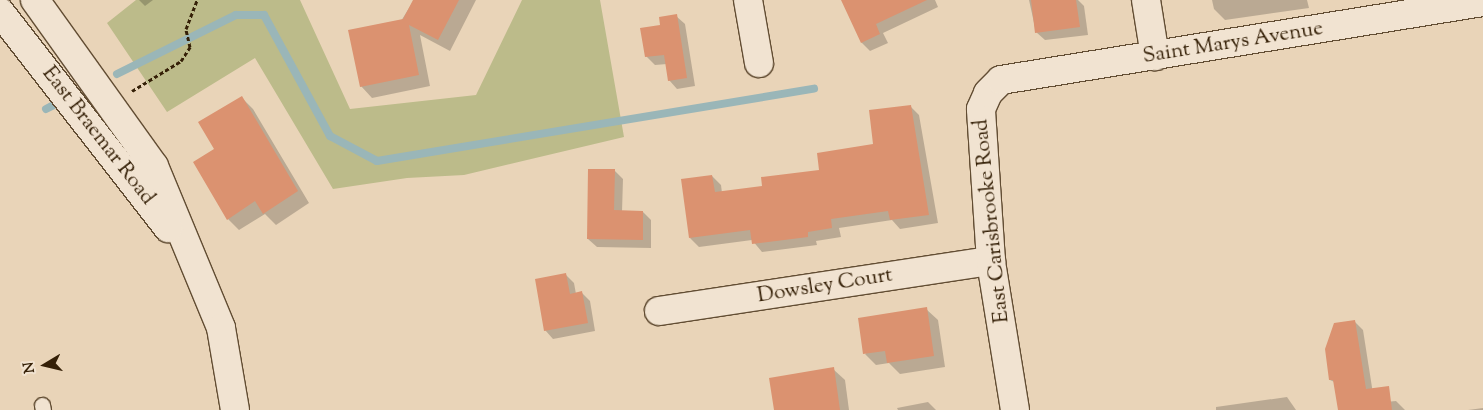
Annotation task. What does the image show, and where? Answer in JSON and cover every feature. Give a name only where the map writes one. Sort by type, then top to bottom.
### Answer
[{"type":"street","name":"East Braemar Road","points":[[35,0],[154,166],[221,328],[235,410]]},
{"type":"street","points":[[748,0],[759,63]]},
{"type":"street","points":[[1146,0],[1155,56]]},
{"type":"street","name":"Saint Marys Avenue","points":[[988,93],[1001,80],[1483,2]]},
{"type":"street","name":"East Braemar Road","points":[[0,12],[135,181],[193,261]]},
{"type":"street","name":"East Carisbrooke Road","points":[[988,93],[981,109],[991,261],[1015,410]]},
{"type":"street","name":"Dowsley Court","points":[[659,312],[991,261]]},
{"type":"path","points":[[127,94],[181,61],[190,47],[186,29],[197,0]]},
{"type":"shaded area","points":[[136,0],[300,0],[350,109],[476,95],[522,0],[600,0],[624,137],[464,175],[407,178],[333,189],[255,58],[167,112],[107,23]]},
{"type":"building","points":[[413,0],[459,0],[438,40],[409,25],[419,75],[360,87],[348,30],[403,19]]},
{"type":"building","points":[[841,0],[927,0],[876,24],[880,34],[861,43]]},
{"type":"building","points":[[1031,0],[1076,0],[1080,27],[1035,33]]},
{"type":"building","points":[[677,14],[687,78],[668,81],[664,55],[645,57],[640,28],[660,25],[659,17]]},
{"type":"building","points":[[242,96],[298,191],[263,214],[255,201],[227,220],[193,162],[214,149],[198,122]]},
{"type":"building","points":[[911,105],[929,215],[890,220],[888,211],[831,219],[832,228],[808,232],[808,237],[752,244],[750,230],[689,238],[681,179],[712,175],[715,192],[762,186],[761,177],[819,170],[817,153],[873,144],[869,110]]},
{"type":"building","points":[[588,169],[615,169],[614,210],[643,211],[643,240],[587,239]]},
{"type":"building","points":[[566,273],[570,294],[582,291],[588,323],[544,331],[535,279]]},
{"type":"building","points":[[927,307],[934,356],[887,363],[885,351],[863,354],[858,318]]},
{"type":"building","points":[[1355,320],[1366,389],[1389,386],[1392,410],[1338,410],[1333,380],[1329,380],[1325,349],[1334,323]]},
{"type":"building","points":[[834,367],[840,410],[774,410],[769,378]]},
{"type":"waterway","points":[[117,74],[236,15],[264,15],[330,136],[377,161],[814,89]]},
{"type":"waterway","points":[[46,109],[54,105]]}]
